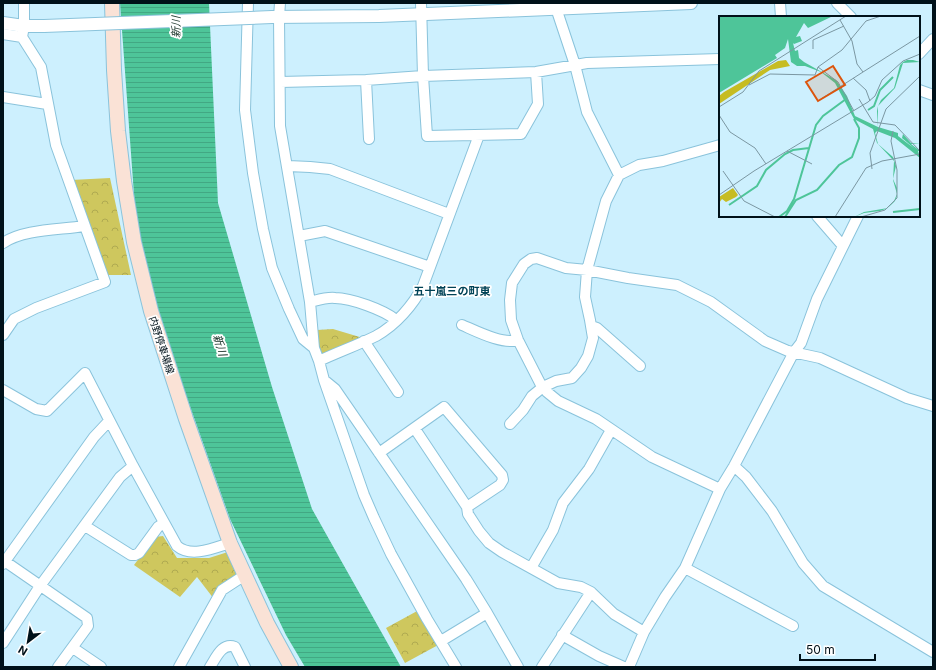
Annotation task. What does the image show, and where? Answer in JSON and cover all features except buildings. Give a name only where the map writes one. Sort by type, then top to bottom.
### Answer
[{"type":"main road","name":"内野停車場線","points":[[112,3],[118,131],[124,181],[134,242],[151,311],[186,419],[230,543],[267,623],[291,667]]},
{"type":"street","points":[[3,335],[14,319],[36,308],[105,282],[56,145],[41,67],[23,32],[24,3]]},
{"type":"street","points":[[248,3],[245,110],[253,173],[263,229],[272,268],[289,309],[303,339],[314,348]]},
{"type":"street","points":[[280,3],[276,17],[280,82],[280,126],[310,302],[314,348],[366,501],[391,554],[427,619],[456,667]]},
{"type":"street","points":[[3,34],[23,32],[44,26],[276,17],[421,8],[691,3]]},
{"type":"street","points":[[780,3],[781,16]]},
{"type":"street","points":[[837,3],[850,16]]},
{"type":"street","points":[[553,6],[575,65],[587,112],[619,175]]},
{"type":"street","points":[[421,8],[427,136],[521,134],[538,104],[536,72]]},
{"type":"street","points":[[3,23],[23,32]]},
{"type":"street","points":[[920,53],[933,39]]},
{"type":"street","points":[[280,82],[366,80],[423,76],[536,72],[587,63],[719,60]]},
{"type":"street","points":[[366,80],[369,139]]},
{"type":"street","points":[[920,90],[933,95]]},
{"type":"street","points":[[3,97],[47,104]]},
{"type":"street","points":[[319,361],[378,335],[415,302],[423,286],[479,135]]},
{"type":"street","points":[[510,424],[523,410],[532,396],[543,387],[556,381],[572,378],[581,368],[588,356],[593,338],[585,297],[588,270],[606,201],[619,175],[639,165],[719,145]]},
{"type":"street","points":[[288,166],[330,169],[449,214]]},
{"type":"street","points":[[818,217],[843,246]]},
{"type":"street","points":[[629,667],[644,632],[665,596],[685,568],[720,489],[734,466],[794,352],[801,343],[817,299],[858,217]]},
{"type":"street","points":[[3,243],[10,239],[27,234],[84,226]]},
{"type":"street","points":[[299,236],[325,231],[430,267]]},
{"type":"street","points":[[720,489],[652,457],[596,420],[558,401],[547,392],[518,340],[511,320],[510,300],[512,282],[524,264],[531,258],[537,258],[566,268],[677,284],[711,302],[765,341],[788,351],[820,358],[907,398],[933,406]]},
{"type":"street","points":[[310,302],[337,298],[367,305],[390,314],[396,320]]},
{"type":"street","points":[[462,325],[491,337],[513,342],[518,340]]},
{"type":"street","points":[[591,326],[597,328],[640,366]]},
{"type":"street","points":[[364,342],[398,392]]},
{"type":"street","points":[[3,390],[36,408],[47,411],[85,373],[109,421],[177,546],[188,552],[209,550],[230,543]]},
{"type":"street","points":[[324,380],[336,390],[487,613],[518,667]]},
{"type":"street","points":[[378,453],[444,407],[502,475],[503,480],[500,485],[467,506]]},
{"type":"street","points":[[58,667],[88,626],[87,618],[4,562],[94,437],[109,421]]},
{"type":"street","points":[[414,429],[467,506],[468,514],[489,543],[502,552],[558,583],[581,587],[591,592],[614,614],[644,632]]},
{"type":"street","points":[[531,568],[553,530],[563,503],[589,469],[611,430]]},
{"type":"street","points":[[3,643],[40,586],[120,477],[133,466]]},
{"type":"street","points":[[734,466],[746,477],[772,511],[803,563],[823,586],[933,652]]},
{"type":"street","points":[[85,526],[130,555],[135,555],[139,553],[158,527],[164,523]]},
{"type":"street","points":[[685,568],[793,626]]},
{"type":"street","points":[[179,667],[222,590],[245,575]]},
{"type":"street","points":[[542,667],[591,592]]},
{"type":"street","points":[[440,641],[487,613]]},
{"type":"street","points":[[562,635],[599,656],[624,667]]},
{"type":"street","points":[[210,667],[220,651],[225,646],[230,645],[235,647],[245,667]]},
{"type":"street","points":[[73,648],[101,667]]},
{"type":"green space","points":[[110,178],[131,275],[104,275],[71,180]]},
{"type":"green space","points":[[333,329],[363,338],[320,356],[317,330]]},
{"type":"green space","points":[[163,536],[177,558],[209,558],[231,551],[241,574],[214,599],[197,577],[180,597],[134,565],[155,537]]},
{"type":"green space","points":[[419,610],[440,644],[405,663],[386,628]]},
{"type":"water","name":"新川","points":[[120,3],[209,3],[218,203],[272,387],[312,509],[401,667],[305,667],[286,635],[230,519],[139,263]]},
{"type":"district","name":"五十嵐三の町東","points":[[452,291]]}]
